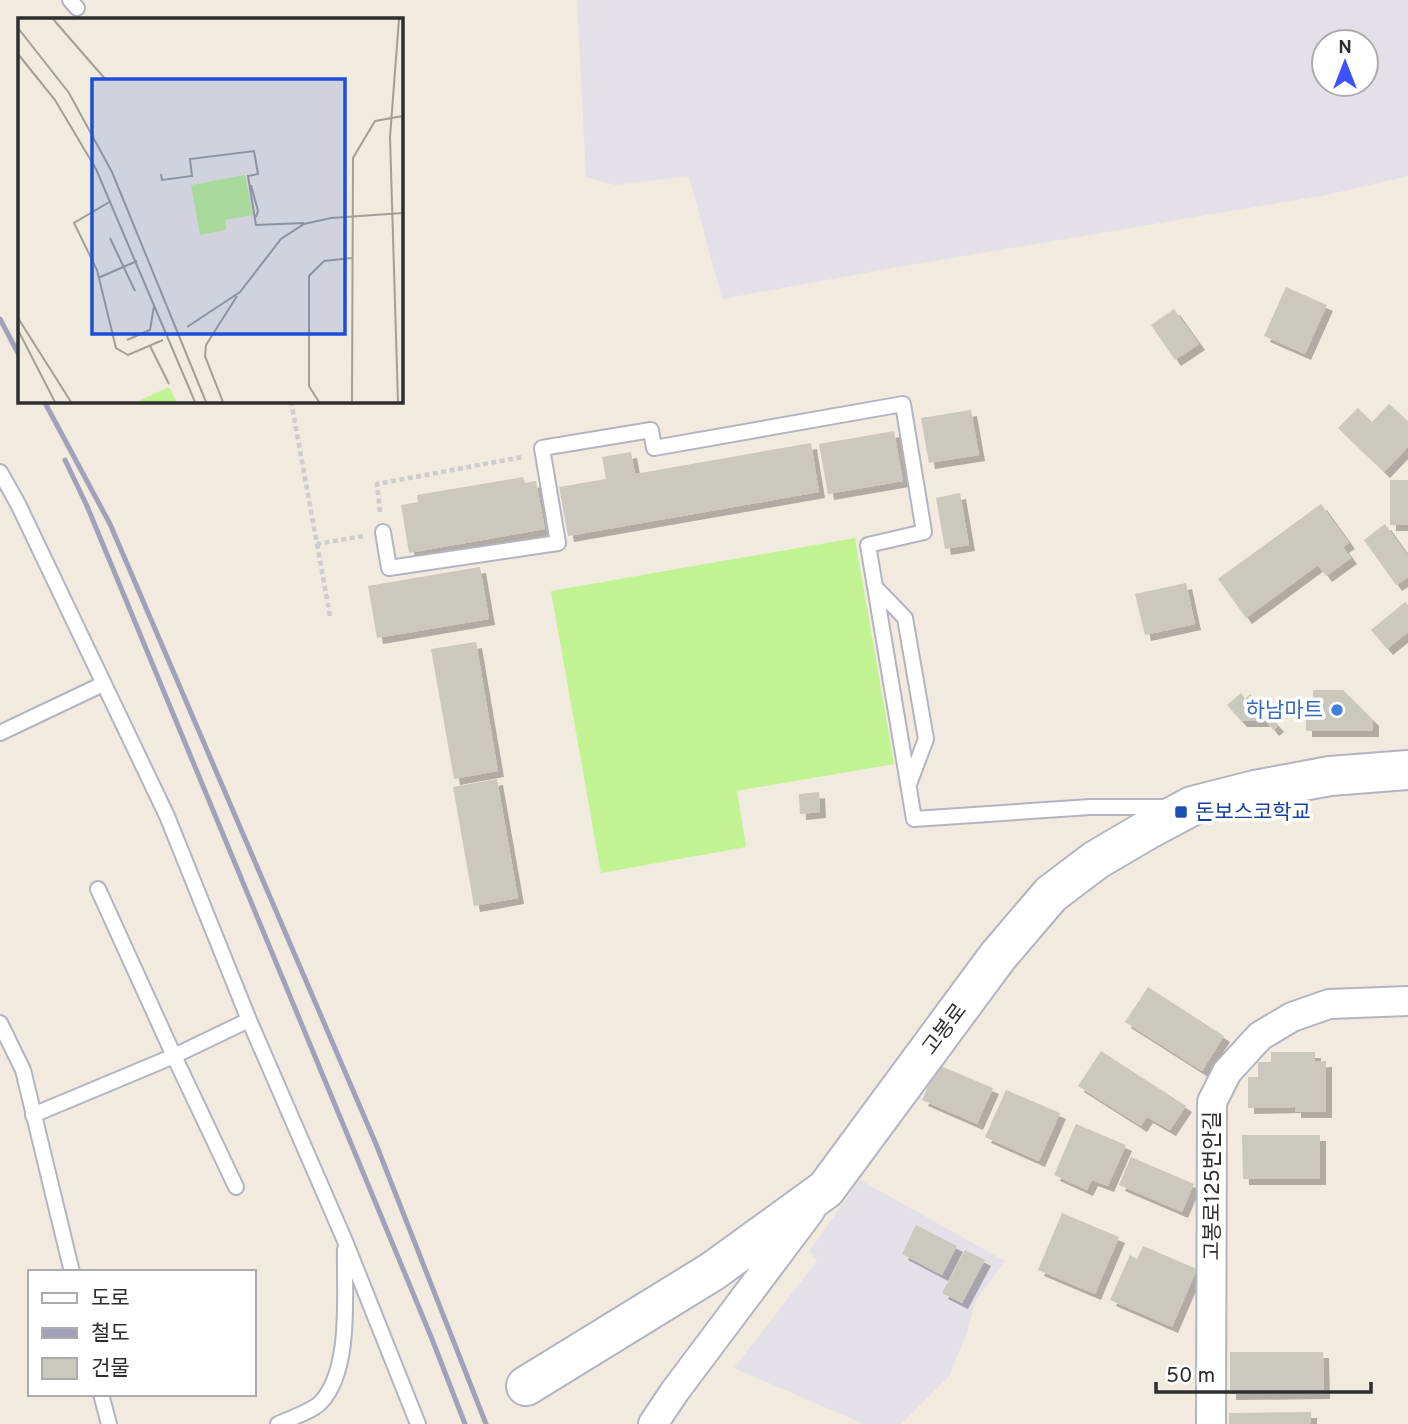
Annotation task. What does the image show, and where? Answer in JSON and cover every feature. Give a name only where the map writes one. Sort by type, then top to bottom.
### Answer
[{"type":"main road","name":"고봉로","points":[[526,1386],[713,1271],[826,1189],[998,956],[1051,894],[1096,860],[1192,806],[1255,790],[1330,776],[1408,770]]},
{"type":"street","name":"고봉로125번안길","points":[[1211,1424],[1212,1102],[1227,1072],[1260,1036],[1292,1017],[1329,1003],[1408,1001]]},
{"type":"street","points":[[653,1424],[826,1189]]},
{"type":"lane","points":[[383,533],[389,568],[558,543],[542,449],[651,430],[654,449],[903,404],[924,532],[868,545],[914,819],[1090,807],[1192,806]]},
{"type":"lane","points":[[0,472],[18,504],[167,816],[249,1020],[345,1241],[418,1424]]},
{"type":"lane","points":[[874,586],[905,618],[924,725],[926,739],[909,785]]},
{"type":"lane","points":[[0,733],[103,684]]},
{"type":"lane","points":[[98,889],[236,1187]]},
{"type":"lane","points":[[33,1115],[174,1056],[249,1020]]},
{"type":"lane","points":[[0,1023],[23,1070],[72,1270]]},
{"type":"lane","points":[[278,1424],[321,1404],[339,1368],[344,1323],[345,1241]]},
{"type":"lane","points":[[102,1396],[109,1424]]},
{"type":"path","points":[[290,402],[330,615]]},
{"type":"path","points":[[317,544],[383,533],[377,484],[519,458],[542,449]]},
{"type":"shaded area","points":[[577,0],[1408,0],[1408,176],[1326,195],[722,299],[689,176],[615,185],[586,177]]},
{"type":"shaded area","points":[[860,1180],[1005,1261],[976,1300],[967,1332],[949,1376],[901,1424],[864,1424],[734,1368],[817,1261],[809,1251]]},
{"type":"green space","points":[[855,538],[894,764],[737,791],[746,847],[601,873],[551,591]]},
{"type":"building","points":[[1286,287],[1327,305],[1305,354],[1264,336]]},
{"type":"building","points":[[1174,309],[1199,344],[1175,360],[1151,325]]},
{"type":"building","points":[[1389,404],[1408,421],[1408,447],[1384,472],[1338,428],[1358,408],[1372,422]]},
{"type":"building","points":[[971,410],[979,455],[929,463],[921,418]]},
{"type":"building","points":[[894,431],[903,481],[828,494],[819,444]]},
{"type":"building","points":[[811,443],[819,492],[568,536],[559,487],[606,479],[602,457],[631,452],[635,474]]},
{"type":"building","points":[[523,477],[525,483],[536,481],[545,529],[409,553],[401,505],[418,502],[417,495]]},
{"type":"building","points":[[1390,480],[1408,480],[1408,525],[1390,525]]},
{"type":"building","points":[[960,493],[969,545],[945,549],[936,498]]},
{"type":"building","points":[[1321,504],[1349,543],[1343,547],[1351,558],[1326,576],[1318,565],[1246,618],[1218,579]]},
{"type":"building","points":[[1385,524],[1408,556],[1408,577],[1396,585],[1364,540]]},
{"type":"building","points":[[480,567],[489,619],[377,638],[368,586]]},
{"type":"building","points":[[1186,583],[1195,624],[1145,635],[1135,594]]},
{"type":"building","points":[[1405,602],[1408,605],[1408,632],[1387,649],[1371,630]]},
{"type":"building","points":[[476,642],[498,771],[454,779],[431,649]]},
{"type":"building","points":[[1313,690],[1343,690],[1373,720],[1373,731],[1306,731],[1306,710],[1313,710]]},
{"type":"building","points":[[1241,693],[1245,699],[1250,694],[1278,726],[1273,730],[1266,721],[1241,721],[1227,705]]},
{"type":"building","points":[[497,779],[518,898],[474,906],[453,787]]},
{"type":"building","points":[[819,792],[820,812],[800,814],[799,794]]},
{"type":"building","points":[[1148,987],[1224,1036],[1202,1071],[1125,1022]]},
{"type":"building","points":[[1101,1051],[1186,1106],[1170,1130],[1147,1117],[1141,1126],[1078,1086]]},
{"type":"building","points":[[1271,1052],[1315,1052],[1315,1062],[1326,1061],[1326,1112],[1295,1112],[1295,1107],[1248,1108],[1248,1077],[1258,1077],[1258,1062],[1271,1062]]},
{"type":"building","points":[[938,1065],[993,1088],[977,1124],[922,1100]]},
{"type":"building","points":[[1006,1090],[1060,1113],[1039,1161],[985,1137]]},
{"type":"building","points":[[1076,1124],[1126,1145],[1108,1186],[1092,1180],[1087,1190],[1054,1175]]},
{"type":"building","points":[[1242,1135],[1320,1135],[1320,1179],[1243,1179]]},
{"type":"building","points":[[1131,1157],[1194,1184],[1182,1212],[1119,1185]]},
{"type":"building","points":[[1062,1213],[1119,1237],[1095,1294],[1038,1270]]},
{"type":"building","points":[[916,1225],[957,1246],[942,1275],[902,1254]]},
{"type":"building","points":[[1143,1246],[1197,1269],[1172,1327],[1110,1300],[1130,1255],[1137,1259]]},
{"type":"building","points":[[965,1250],[985,1260],[962,1303],[942,1293]]},
{"type":"building","points":[[1230,1352],[1323,1352],[1324,1393],[1230,1394]]},
{"type":"building","points":[[1311,1412],[1311,1424],[1229,1424],[1229,1413]]},
{"type":"railway","points":[[0,319],[18,353]]},
{"type":"railway","points":[[45,402],[110,524],[376,1144],[486,1424]]},
{"type":"railway","points":[[65,460],[87,506],[465,1424]]},
{"type":"place","name":"하남마트","points":[[1337,710]]},
{"type":"place","name":"돈보스코학교","points":[[1181,812]]}]
